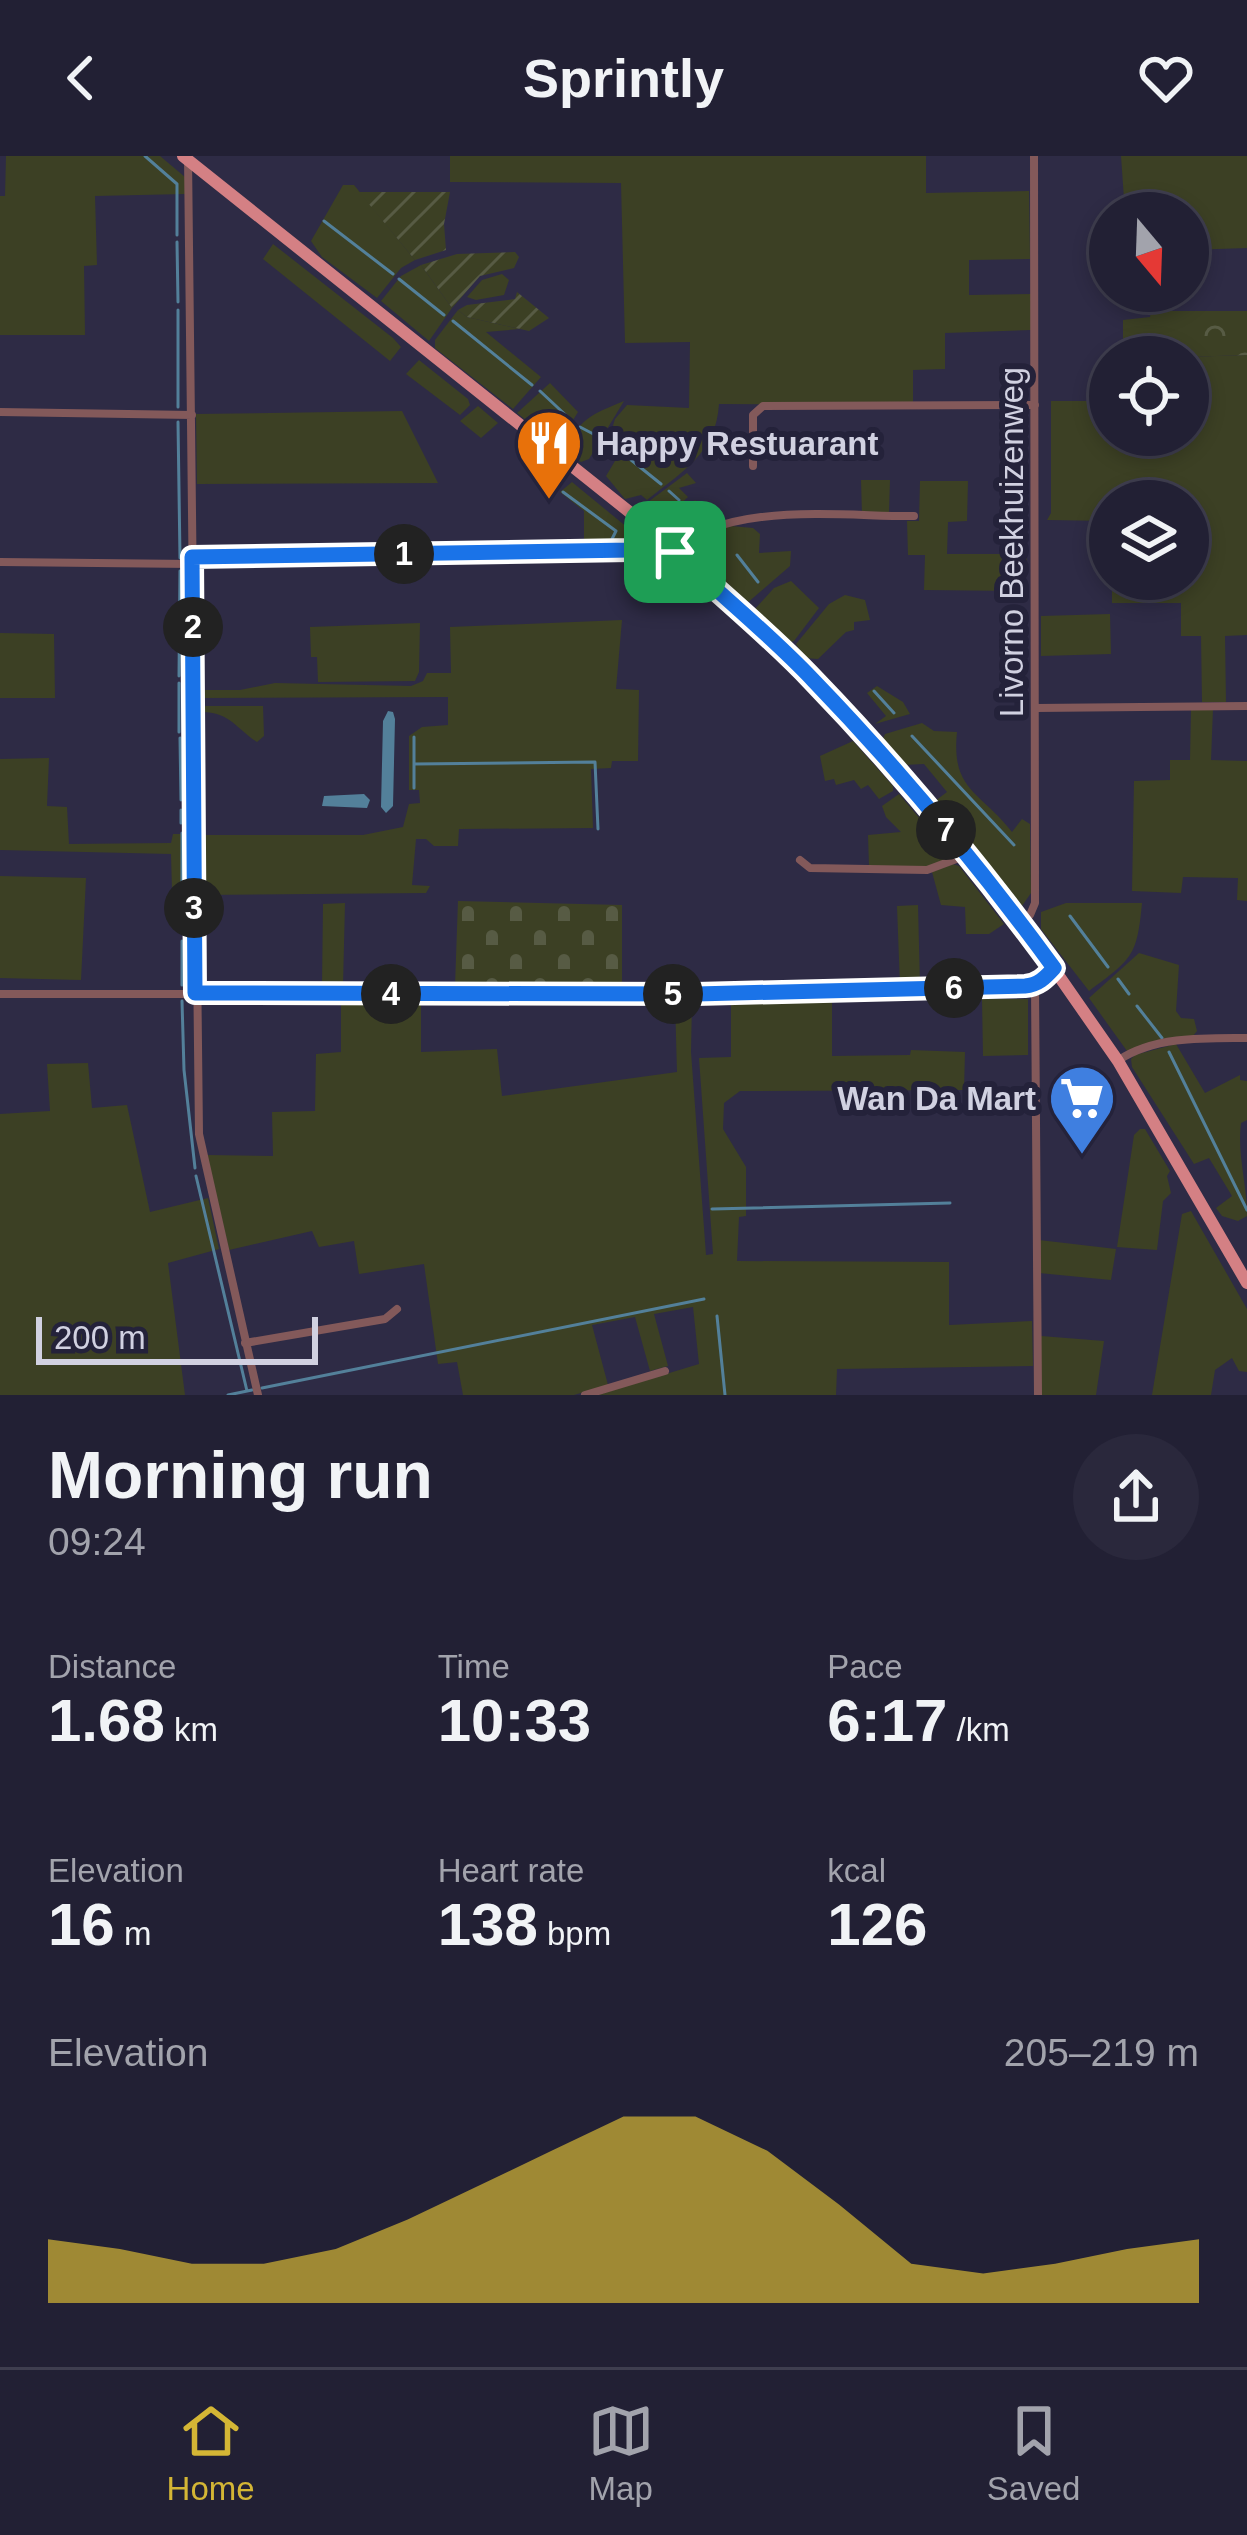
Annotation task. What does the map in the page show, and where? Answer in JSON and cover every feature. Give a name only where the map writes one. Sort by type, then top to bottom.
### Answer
[{"type":"main road","points":[[186,157],[659,536],[813,679],[948,831],[1054,968],[1118,1061],[1247,1283]]},
{"type":"street","name":"Livorno Beekhuizenweg","points":[[1018,920],[1030,915],[1035,904],[1034,156]]},
{"type":"street","points":[[186,157],[200,1135],[258,1395]]},
{"type":"street","points":[[753,466],[754,415],[763,406],[1035,405]]},
{"type":"street","points":[[0,412],[192,416]]},
{"type":"street","points":[[675,552],[688,538],[742,518],[914,516]]},
{"type":"street","points":[[0,562],[631,550],[646,547],[659,536]]},
{"type":"street","points":[[1036,708],[1247,706]]},
{"type":"street","points":[[800,860],[810,868],[927,870],[959,858]]},
{"type":"street","points":[[0,994],[696,994],[1035,985],[1054,968]]},
{"type":"street","points":[[1035,985],[1038,1395]]},
{"type":"street","points":[[1118,1061],[1145,1048],[1199,1038],[1247,1038]]},
{"type":"street","points":[[245,1342],[385,1319],[397,1309]]},
{"type":"street","points":[[585,1395],[665,1371]]},
{"type":"green space","points":[[6,156],[160,156],[185,177],[185,194],[95,196],[97,265],[84,266],[85,335],[0,335],[0,196],[5,196]]},
{"type":"green space","points":[[450,156],[926,156],[926,193],[1029,191],[1030,259],[969,260],[969,295],[1031,294],[1031,330],[945,333],[945,369],[913,370],[913,405],[719,404],[712,436],[695,460],[647,500],[641,495],[625,499],[606,476],[615,461],[605,452],[615,419],[627,405],[689,408],[690,342],[625,343],[621,183],[450,182]]},
{"type":"green space","points":[[1121,156],[1247,156],[1247,248],[1209,249],[1209,192],[1124,192]]},
{"type":"green space","points":[[343,185],[354,185],[415,260],[401,268],[377,298],[322,257],[311,241]]},
{"type":"green space","points":[[359,192],[450,192],[444,224],[446,250],[415,260]]},
{"type":"green space","points":[[273,244],[393,338],[401,347],[390,361],[263,259]]},
{"type":"green space","points":[[515,252],[519,257],[514,268],[480,276],[452,308],[421,265],[457,254]]},
{"type":"green space","points":[[421,265],[452,308],[429,341],[381,301],[401,276]]},
{"type":"green space","points":[[502,274],[509,280],[504,295],[467,297],[482,280]]},
{"type":"green space","points":[[517,292],[549,318],[529,331],[467,317],[458,310],[515,299]]},
{"type":"green space","points":[[458,310],[467,317],[520,329],[486,332],[541,377],[513,409],[435,348],[435,340]]},
{"type":"green space","points":[[1247,311],[1247,355],[1209,356],[1209,336],[1184,336],[1185,312]]},
{"type":"green space","points":[[1151,312],[1185,312],[1185,336],[1123,336],[1123,320],[1150,317]]},
{"type":"green space","points":[[1247,355],[1247,635],[1225,636],[1226,702],[1202,702],[1201,636],[1181,636],[1181,603],[1112,603],[1209,600],[1209,480],[1089,480],[1089,521],[1047,520],[1051,513],[1051,401],[1089,401],[1089,456],[1209,456],[1209,356]]},
{"type":"green space","points":[[419,360],[468,399],[470,405],[460,415],[406,374]]},
{"type":"green space","points":[[550,383],[578,412],[558,445],[517,413]]},
{"type":"green space","points":[[624,401],[589,459],[581,462],[570,455],[580,426]]},
{"type":"green space","points":[[478,406],[498,423],[481,438],[460,421]]},
{"type":"green space","points":[[402,411],[438,483],[197,484],[196,414]]},
{"type":"green space","points":[[687,473],[696,483],[679,488],[688,497],[664,519],[648,514],[648,502]]},
{"type":"green space","points":[[861,480],[890,480],[889,513],[862,515]]},
{"type":"green space","points":[[920,481],[968,481],[967,521],[948,522],[947,554],[1027,554],[1025,591],[924,590],[925,555],[908,555],[907,521],[919,521]]},
{"type":"green space","points":[[572,482],[639,537],[639,543],[584,545],[584,511],[560,492]]},
{"type":"green space","points":[[695,500],[715,524],[688,535],[681,533],[677,521]]},
{"type":"green space","points":[[731,526],[753,528],[760,534],[759,553],[791,551],[790,566],[746,604],[687,549],[692,539]]},
{"type":"green space","points":[[791,581],[819,608],[794,641],[786,644],[754,610],[774,588]]},
{"type":"green space","points":[[845,595],[865,600],[870,620],[854,622],[854,630],[818,659],[805,658],[796,644],[829,604]]},
{"type":"green space","points":[[1110,614],[1111,654],[1041,656],[1041,616]]},
{"type":"green space","points":[[622,620],[616,689],[639,690],[638,761],[612,761],[611,768],[591,769],[593,828],[459,829],[458,846],[434,846],[426,839],[416,839],[412,885],[430,886],[426,893],[199,895],[199,843],[204,835],[363,835],[403,827],[409,804],[420,803],[419,790],[409,790],[409,736],[422,727],[448,725],[448,697],[197,698],[196,690],[240,690],[275,683],[411,686],[423,681],[427,673],[451,673],[450,627]]},
{"type":"green space","points":[[420,623],[415,681],[318,682],[310,627]]},
{"type":"green space","points":[[0,633],[54,634],[55,698],[0,698]]},
{"type":"green space","points":[[877,686],[903,702],[910,714],[875,724],[886,716],[867,693]]},
{"type":"green space","points":[[205,706],[263,706],[264,736],[257,742],[228,719],[205,712]]},
{"type":"green space","points":[[1191,709],[1213,709],[1211,760],[1247,761],[1247,901],[1237,900],[1238,878],[1183,877],[1181,893],[1132,891],[1134,781],[1170,780],[1170,760],[1190,760]]},
{"type":"green space","points":[[922,723],[934,731],[957,732],[963,779],[1012,832],[1022,819],[1030,824],[1031,893],[1022,906],[1014,906],[935,801],[947,792],[924,764],[903,765],[882,741],[885,734]]},
{"type":"green space","points":[[853,741],[893,791],[879,799],[868,785],[861,789],[854,780],[836,785],[834,779],[825,781],[820,756]]},
{"type":"green space","points":[[49,758],[47,806],[67,807],[69,844],[171,843],[173,834],[190,834],[189,932],[173,927],[171,854],[0,850],[0,759]]},
{"type":"green space","points":[[899,794],[953,858],[935,868],[869,866],[868,835],[901,832],[882,806]]},
{"type":"green space","points":[[953,864],[1004,924],[989,934],[966,934],[965,907],[941,905],[932,872]]},
{"type":"green space","points":[[0,876],[86,878],[81,980],[0,978]]},
{"type":"green space","points":[[458,901],[622,905],[622,988],[455,987]]},
{"type":"green space","points":[[345,903],[343,986],[322,986],[323,904]]},
{"type":"green space","points":[[1066,903],[1142,903],[1130,955],[1089,991],[1041,929],[1041,912]]},
{"type":"green space","points":[[918,905],[920,986],[900,986],[897,906]]},
{"type":"green space","points":[[1139,953],[1179,965],[1176,1011],[1181,1018],[1194,1019],[1197,1031],[1193,1036],[1127,1051],[1089,998]]},
{"type":"green space","points":[[341,999],[421,999],[421,1052],[497,1049],[502,1096],[677,1072],[675,1000],[692,1001],[691,1052],[706,1255],[713,1254],[699,1058],[731,1057],[731,1002],[832,1002],[832,1056],[910,1055],[911,1050],[965,1052],[964,1090],[740,1091],[724,1103],[723,1129],[746,1167],[746,1216],[739,1217],[737,1261],[949,1262],[949,1325],[1032,1321],[1033,1366],[837,1369],[836,1395],[597,1395],[699,1364],[693,1307],[654,1314],[668,1366],[650,1371],[635,1317],[592,1325],[608,1385],[574,1395],[463,1395],[457,1362],[438,1364],[424,1264],[359,1274],[354,1241],[319,1247],[312,1231],[229,1250],[207,1155],[273,1156],[272,1112],[315,1111],[316,1054],[341,1052]]},
{"type":"green space","points":[[982,999],[1028,999],[1028,1055],[983,1056]]},
{"type":"green space","points":[[1176,1044],[1205,1093],[1240,1075],[1240,1080],[1247,1081],[1247,1120],[1241,1123],[1240,1135],[1247,1216],[1238,1221],[1222,1216],[1216,1208],[1232,1196],[1209,1158],[1194,1164],[1132,1067],[1135,1055]]},
{"type":"green space","points":[[88,1063],[92,1108],[127,1105],[150,1212],[208,1198],[219,1249],[168,1263],[185,1395],[0,1395],[0,1114],[50,1111],[47,1064]]},
{"type":"green space","points":[[1145,1129],[1170,1171],[1171,1193],[1163,1201],[1157,1250],[1117,1247],[1134,1135]]},
{"type":"green space","points":[[1191,1211],[1247,1309],[1247,1372],[1239,1371],[1232,1358],[1215,1370],[1211,1395],[1152,1395],[1182,1214]]},
{"type":"green space","points":[[1039,1240],[1116,1249],[1111,1280],[1039,1273]]},
{"type":"green space","points":[[1041,1336],[1104,1341],[1096,1395],[1041,1395]]},
{"type":"water","points":[[388,711],[395,719],[393,806],[386,813],[381,807],[383,721]]},
{"type":"water","points":[[364,794],[370,800],[367,808],[322,806],[324,796]]},
{"type":"waterway","points":[[145,156],[177,184],[177,235]]},
{"type":"waterway","points":[[324,221],[393,274]]},
{"type":"waterway","points":[[177,242],[178,302]]},
{"type":"waterway","points":[[399,279],[444,315]]},
{"type":"waterway","points":[[178,310],[178,407]]},
{"type":"waterway","points":[[453,321],[532,385]]},
{"type":"waterway","points":[[540,391],[572,421]]},
{"type":"waterway","points":[[178,422],[180,558]]},
{"type":"waterway","points":[[580,427],[601,438]]},
{"type":"waterway","points":[[610,443],[661,484]]},
{"type":"waterway","points":[[669,491],[679,500]]},
{"type":"waterway","points":[[563,492],[616,531],[611,541],[597,543]]},
{"type":"waterway","points":[[737,555],[758,582]]},
{"type":"waterway","points":[[179,676],[180,571]]},
{"type":"waterway","points":[[179,683],[179,732]]},
{"type":"waterway","points":[[874,691],[894,713]]},
{"type":"waterway","points":[[912,736],[1014,845]]},
{"type":"waterway","points":[[414,737],[414,788]]},
{"type":"waterway","points":[[180,738],[181,800]]},
{"type":"waterway","points":[[414,764],[595,762],[598,829]]},
{"type":"waterway","points":[[181,810],[181,823]]},
{"type":"waterway","points":[[182,833],[182,928]]},
{"type":"waterway","points":[[1070,916],[1108,967]]},
{"type":"waterway","points":[[182,941],[182,985]]},
{"type":"waterway","points":[[1118,979],[1129,994]]},
{"type":"waterway","points":[[182,1001],[195,1168]]},
{"type":"waterway","points":[[1137,1006],[1162,1038]]},
{"type":"waterway","points":[[1169,1052],[1247,1210]]},
{"type":"waterway","points":[[196,1176],[247,1391]]},
{"type":"waterway","points":[[712,1209],[950,1203]]},
{"type":"waterway","points":[[262,1388],[704,1299]]},
{"type":"waterway","points":[[717,1316],[725,1395]]},
{"type":"waterway","points":[[228,1395],[252,1390]]},
{"type":"place","name":"Happy Restuarant","points":[[549,502]]},
{"type":"place","name":"Wan Da Mart","points":[[1082,1157]]},
{"type":"route","points":[[659,536],[675,552],[813,679],[868,740],[1003,899],[1054,968],[1048,975],[1025,986],[696,994],[195,993],[192,557],[631,550],[646,547],[659,536]]}]
